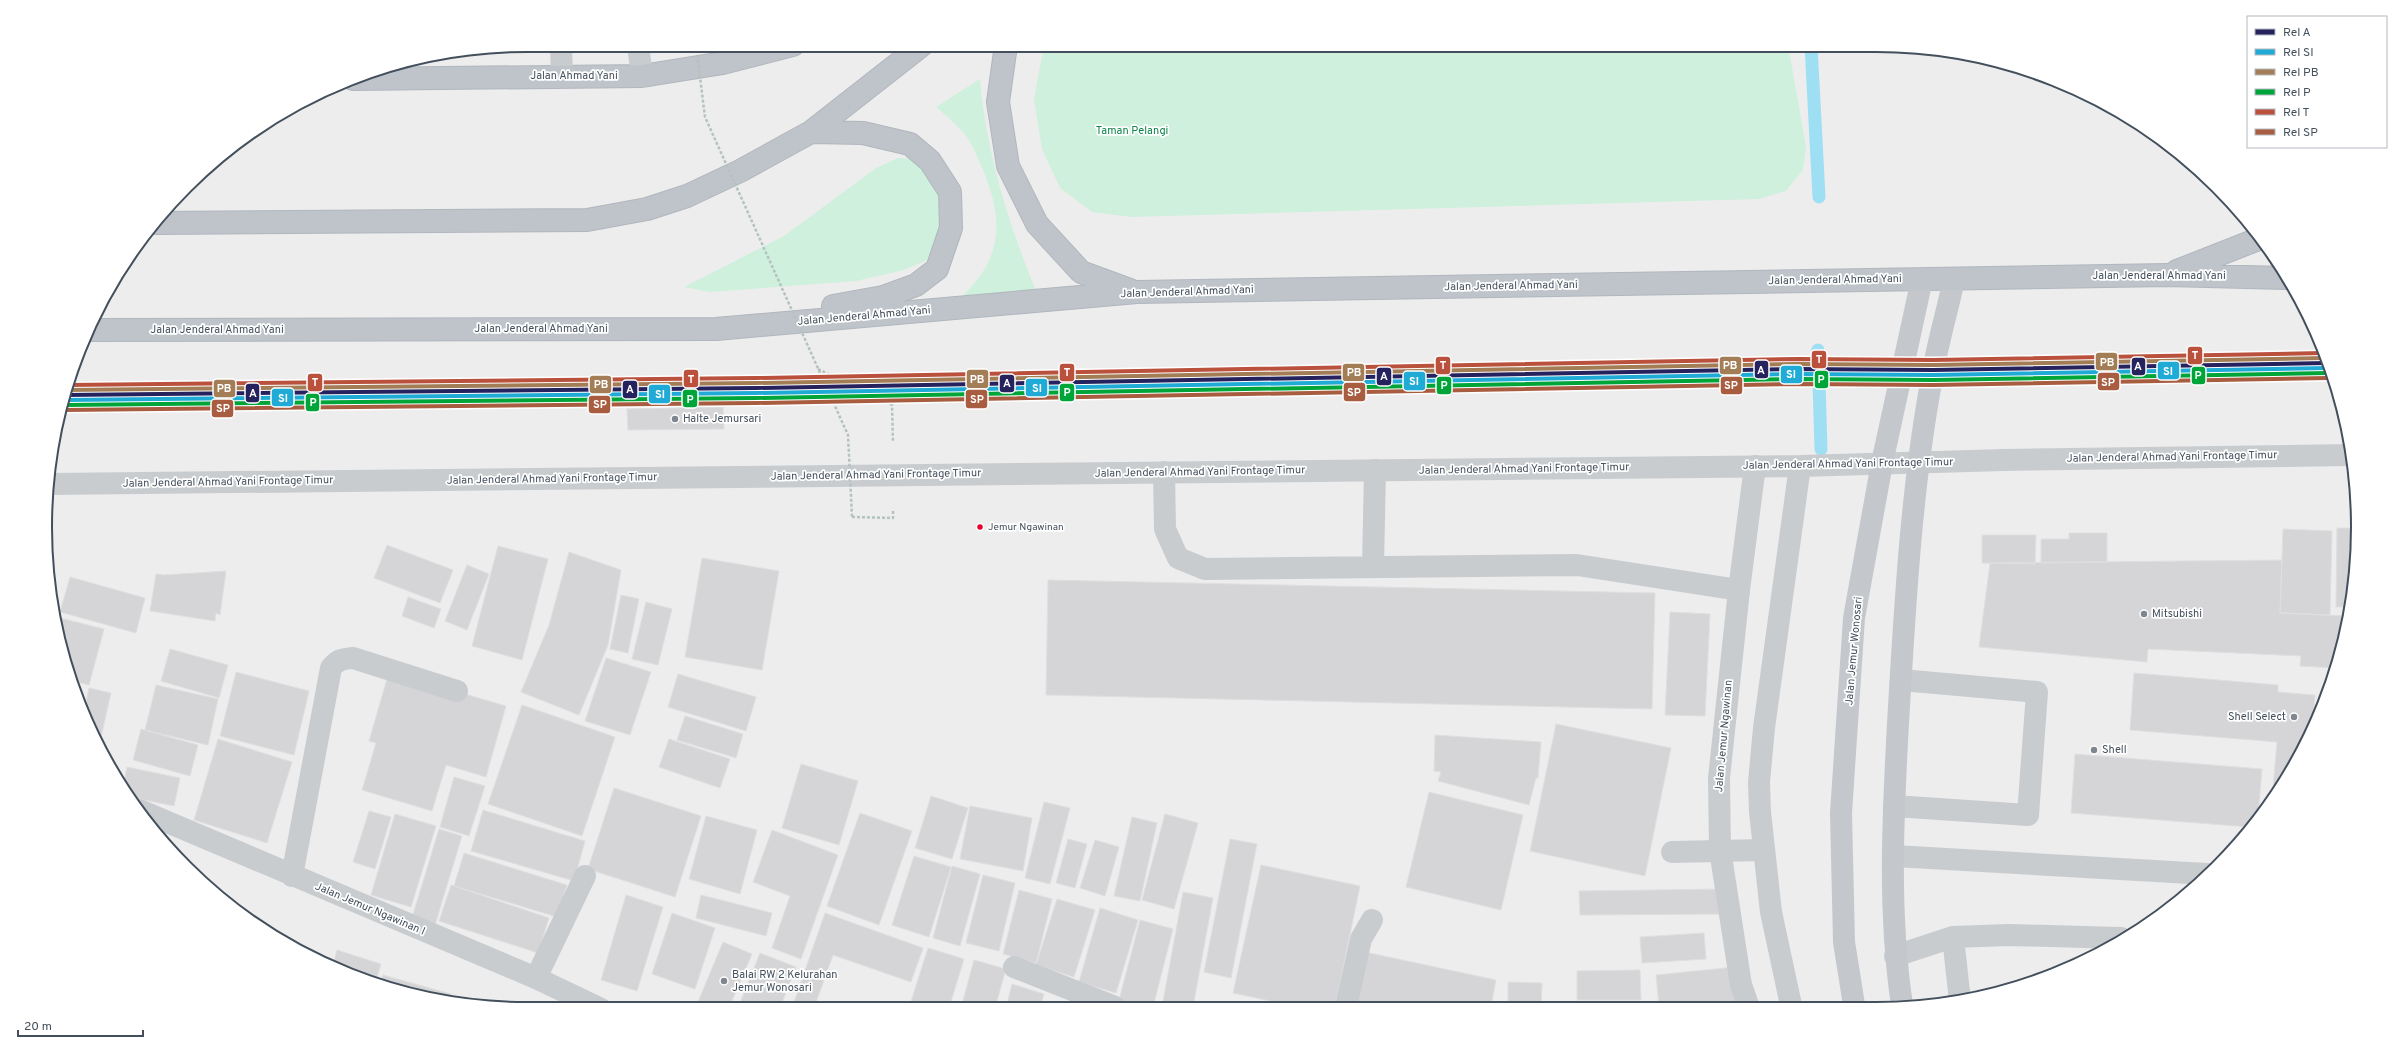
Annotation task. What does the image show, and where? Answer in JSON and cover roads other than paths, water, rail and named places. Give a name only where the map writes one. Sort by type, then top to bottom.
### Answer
[{"type":"highway","name":"Jalan Ahmad Yani","points":[[369,79],[642,76],[723,63],[765,52]]},
{"type":"highway","points":[[163,223],[587,220],[646,209],[687,196],[740,171],[812,132],[913,52]]},
{"type":"highway","points":[[1005,52],[998,102],[1008,166],[1037,224],[1081,272],[1137,292]]},
{"type":"highway","points":[[716,329],[883,297],[916,285],[937,269],[951,228],[950,192],[930,161],[910,144],[884,137],[863,133],[812,132]]},
{"type":"highway","points":[[2167,275],[2255,240]]},
{"type":"highway","name":"Jalan Jenderal Ahmad Yani","points":[[95,330],[716,329],[1137,292],[1899,273],[1922,279],[2167,275],[2280,278]]},
{"type":"main road","points":[[1901,1001],[1895,956],[1894,856],[1894,806],[1901,680],[1919,462],[1933,370],[1954,278]]},
{"type":"main road","name":"Jalan Jemur Wonosari","points":[[1854,1002],[1844,942],[1841,813],[1854,618],[1882,463],[1922,279]]},
{"type":"street","points":[[561,52],[562,76]]},
{"type":"street","points":[[639,52],[642,76]]},
{"type":"street","name":"Jalan Jenderal Ahmad Yani Frontage Timur","points":[[54,484],[1800,466],[1919,462],[2345,455]]},
{"type":"street","name":"Jalan Jemur Ngawinan","points":[[1747,1002],[1741,985],[1720,850],[1719,778],[1738,590],[1755,466]]},
{"type":"street","points":[[1790,1002],[1771,912],[1760,812],[1759,782],[1764,728],[1800,466]]},
{"type":"street","points":[[1373,567],[1375,470]]},
{"type":"street","points":[[1164,472],[1165,530],[1178,558],[1205,569],[1577,565],[1738,590]]},
{"type":"street","points":[[292,876],[331,668],[336,662],[340,659],[353,658],[457,691]]},
{"type":"street","points":[[1894,806],[2028,815],[2037,692],[1901,680]]},
{"type":"street","name":"Jalan Jemur Ngawinan I","points":[[148,814],[292,876],[536,978],[586,1002]]},
{"type":"street","points":[[1672,852],[1764,850]]},
{"type":"street","points":[[1894,856],[2200,874]]},
{"type":"street","points":[[536,978],[585,876]]},
{"type":"street","points":[[1347,1002],[1361,939],[1372,920]]},
{"type":"street","points":[[1895,956],[1953,937],[2009,935],[2114,938]]},
{"type":"street","points":[[1953,937],[1959,995]]},
{"type":"street","points":[[1014,967],[1103,1002]]},
{"type":"waterway","points":[[1811,52],[1819,197]]},
{"type":"waterway","points":[[1818,350],[1821,449]]},
{"type":"rail line","name":"T","points":[[74,385],[756,378],[1798,359],[1933,360],[2318,353]]},
{"type":"rail line","name":"PB","points":[[72,390],[756,383],[1798,364],[1933,365],[2320,358]]},
{"type":"rail line","name":"A","points":[[71,395],[756,388],[1798,369],[1933,370],[2322,363]]},
{"type":"rail line","name":"SI","points":[[69,400],[756,393],[1798,374],[1933,375],[2324,368]]},
{"type":"rail line","name":"P","points":[[68,405],[756,398],[1798,379],[1933,380],[2326,373]]},
{"type":"rail line","name":"SP","points":[[67,410],[756,403],[1798,384],[1933,385],[2327,378]]},
{"type":"place","name":"Halte Jemursari","points":[[675,419]]},
{"type":"place","name":"Jemur Ngawinan","points":[[980,527]]},
{"type":"place","name":"Mitsubishi","points":[[2144,614]]},
{"type":"place","name":"Shell Select","points":[[2294,717]]},
{"type":"place","name":"Shell","points":[[2094,750]]},
{"type":"place","name":"Balai RW 2 Kelurahan Jemur Wonosari","points":[[724,981]]},
{"type":"park label","name":"Taman Pelangi","points":[[1132,131]]}]
